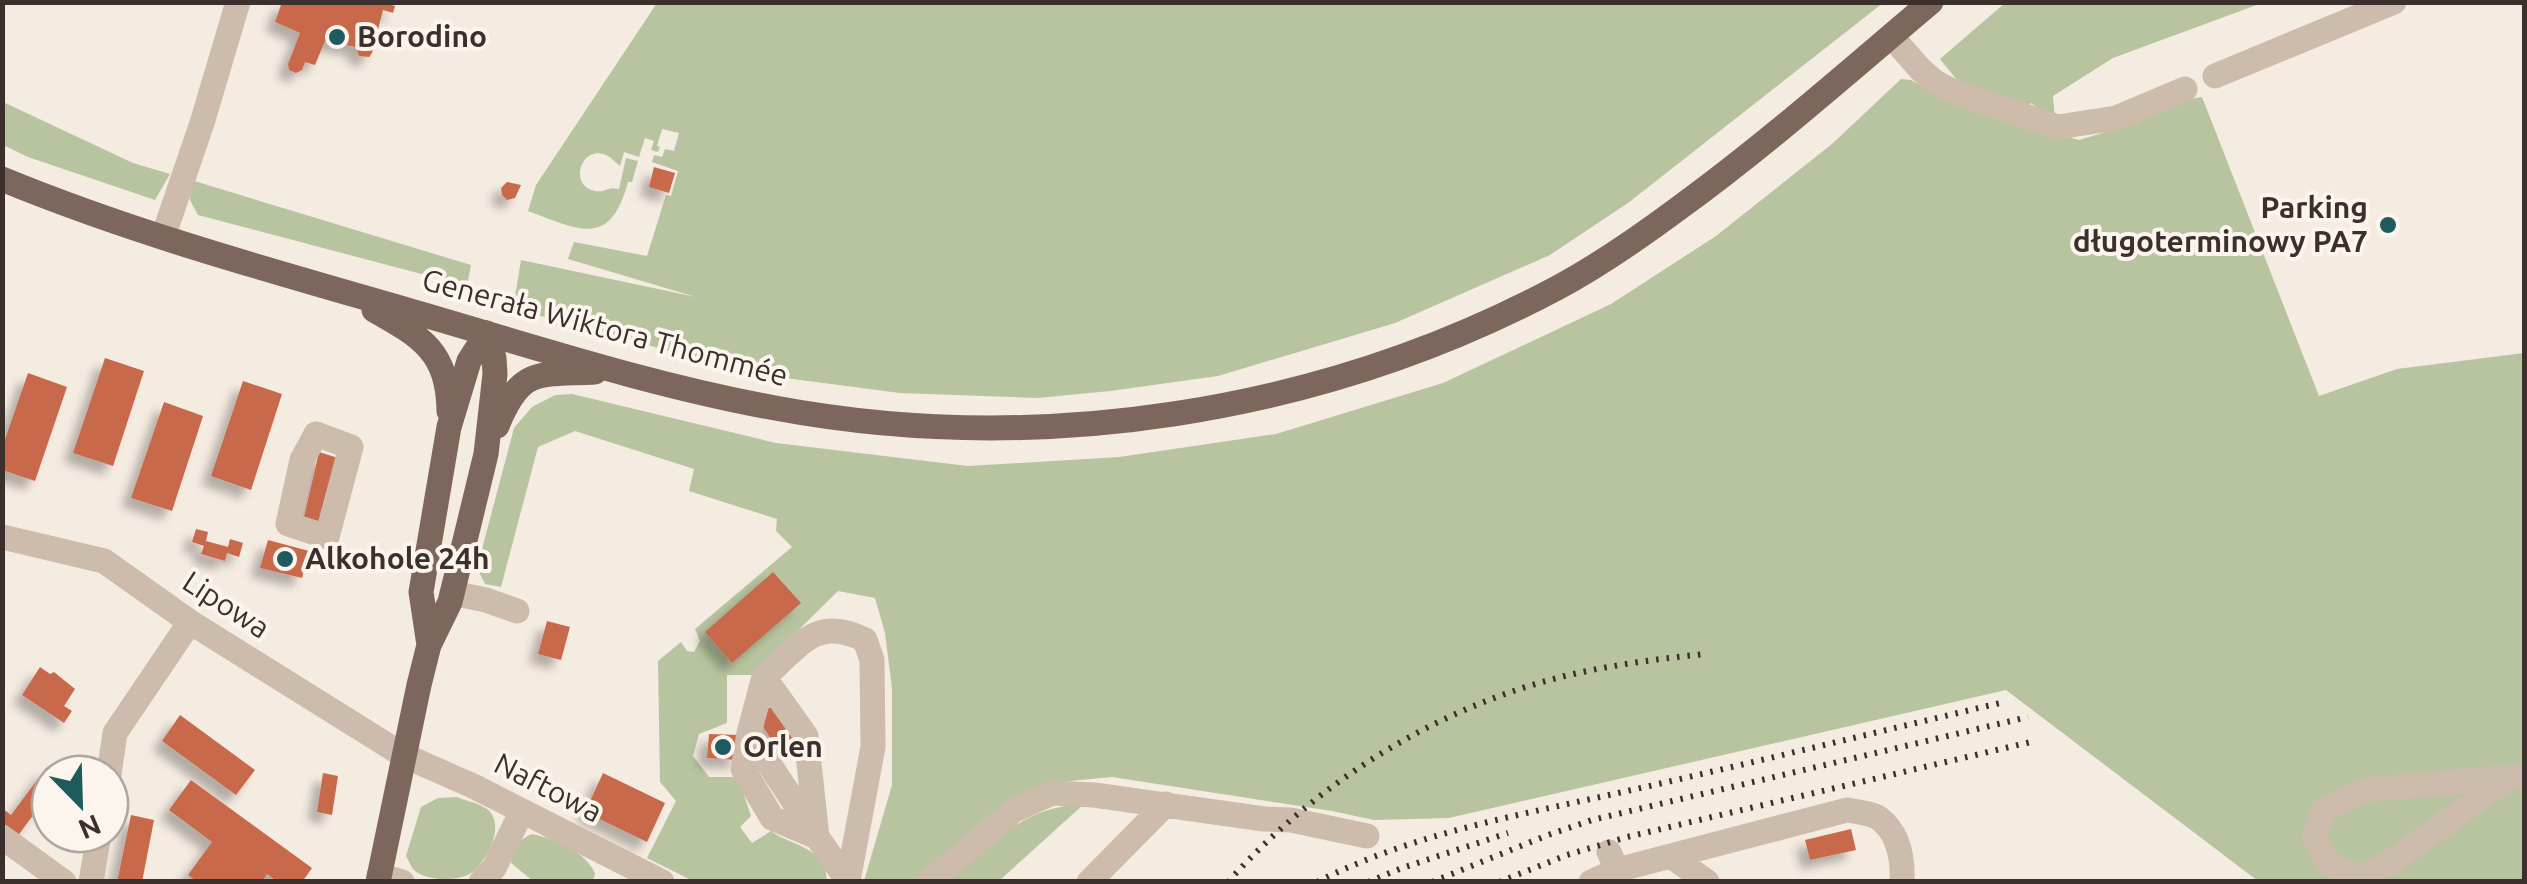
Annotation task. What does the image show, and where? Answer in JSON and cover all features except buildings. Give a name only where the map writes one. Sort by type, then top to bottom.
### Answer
[{"type":"main road","name":"Generała Wiktora Thommée","points":[[2,179],[163,238],[618,372],[726,398],[880,423],[973,428],[1060,426],[1146,418],[1321,382],[1457,336],[1548,293],[1607,259],[1749,155],[1930,2]]},
{"type":"main road","points":[[335,288],[409,330],[431,351],[446,377],[449,427]]},
{"type":"main road","points":[[429,645],[421,592],[449,427],[469,361],[487,333]]},
{"type":"main road","points":[[386,879],[403,755],[429,645],[452,592],[486,454],[496,374],[487,333]]},
{"type":"main road","points":[[486,454],[508,400],[526,380],[555,374],[618,372]]},
{"type":"street","points":[[163,238],[238,2]]},
{"type":"street","points":[[2214,76],[2394,2]]},
{"type":"street","points":[[1890,36],[1936,82],[2058,127],[2116,118],[2185,90]]},
{"type":"street","name":"Lipowa","points":[[2,537],[104,561],[190,622],[403,755]]},
{"type":"street","points":[[452,592],[517,610]]},
{"type":"street","points":[[112,754],[115,733],[190,622]]},
{"type":"street","points":[[828,629],[846,630],[865,640],[872,660],[874,747],[848,881],[749,733],[764,677],[810,637],[828,629]]},
{"type":"street","points":[[764,677],[806,736],[818,837]]},
{"type":"street","name":"Naftowa","points":[[403,755],[522,811],[614,871],[662,882]]},
{"type":"street","points":[[2516,777],[2391,862],[2361,876],[2329,864],[2314,836],[2323,811],[2363,790],[2516,777]]},
{"type":"street","points":[[929,882],[1013,811],[1052,793],[1290,820],[1367,836]]},
{"type":"street","points":[[1089,882],[1166,804]]},
{"type":"street","points":[[1591,882],[1612,868],[1659,867],[1847,810],[1878,818],[1894,837],[1903,862],[1902,882]]},
{"type":"street","points":[[496,877],[522,811]]},
{"type":"street","points":[[2,836],[64,882]]},
{"type":"street","points":[[91,882],[96,854]]},
{"type":"street","points":[[1659,867],[1706,882]]},
{"type":"green space","points":[[657,2],[1883,3],[1628,203],[1550,255],[1395,323],[1218,376],[1038,398],[900,393],[754,374],[522,311],[514,303],[521,260],[696,297],[568,259],[574,242],[647,256],[666,195],[671,196],[678,171],[652,162],[654,155],[662,157],[665,149],[674,151],[679,133],[662,129],[658,152],[651,150],[654,141],[645,138],[639,157],[624,152],[620,166],[599,153],[585,160],[581,166],[582,181],[595,191],[619,189],[626,158],[638,161],[621,203],[602,226],[577,228],[528,211],[536,185]]},
{"type":"green space","points":[[2005,3],[2262,3],[2113,58],[2053,96],[2055,120],[2031,103],[2010,119],[2079,140],[2139,122],[2169,103],[2202,97],[2319,396],[2397,369],[2524,353],[2524,881],[2258,881],[2006,690],[1449,818],[1374,820],[1112,777],[1049,783],[917,881],[864,881],[892,785],[892,689],[885,633],[875,598],[838,591],[753,675],[727,675],[727,723],[699,734],[693,756],[709,777],[741,777],[751,816],[740,827],[752,843],[771,831],[819,858],[827,881],[693,881],[647,858],[676,801],[660,782],[658,661],[681,642],[687,651],[694,652],[700,641],[695,629],[792,547],[776,531],[777,519],[689,491],[694,469],[575,431],[538,447],[501,587],[485,584],[477,568],[514,428],[532,407],[555,395],[572,394],[776,443],[968,466],[1119,457],[1276,434],[1443,383],[1611,304],[1716,236],[1832,144],[1901,79],[1911,80],[1954,103],[1981,110],[1940,59]]},
{"type":"green space","points":[[3,102],[133,163],[170,174],[155,200],[28,157],[3,145]]},
{"type":"green space","points":[[191,180],[471,265],[467,286],[198,215],[190,200]]},
{"type":"green space","points":[[457,797],[484,807],[492,815],[495,832],[489,850],[468,875],[453,879],[420,874],[406,856],[421,807],[438,798]]},
{"type":"green space","points":[[1084,804],[999,881],[946,882],[1025,820],[1062,806]]},
{"type":"green space","points":[[532,834],[577,852],[595,873],[593,881],[533,881],[511,863],[517,845]]},
{"type":"railway","points":[[1228,882],[1260,848],[1331,787],[1451,716],[1559,677],[1704,654]]},
{"type":"railway","points":[[1317,882],[1388,852],[1460,829],[2004,702]]},
{"type":"railway","points":[[1432,882],[1592,820],[2028,717]]},
{"type":"railway","points":[[1499,882],[1627,837],[2035,741]]},
{"type":"railway","points":[[1368,882],[1508,833]]},
{"type":"place","name":"Borodino","points":[[337,37]]},
{"type":"place","name":"Parking długoterminowy PA7","points":[[2388,225]]},
{"type":"place","name":"Alkohole 24h","points":[[285,559]]},
{"type":"place","name":"Orlen","points":[[723,747]]}]
